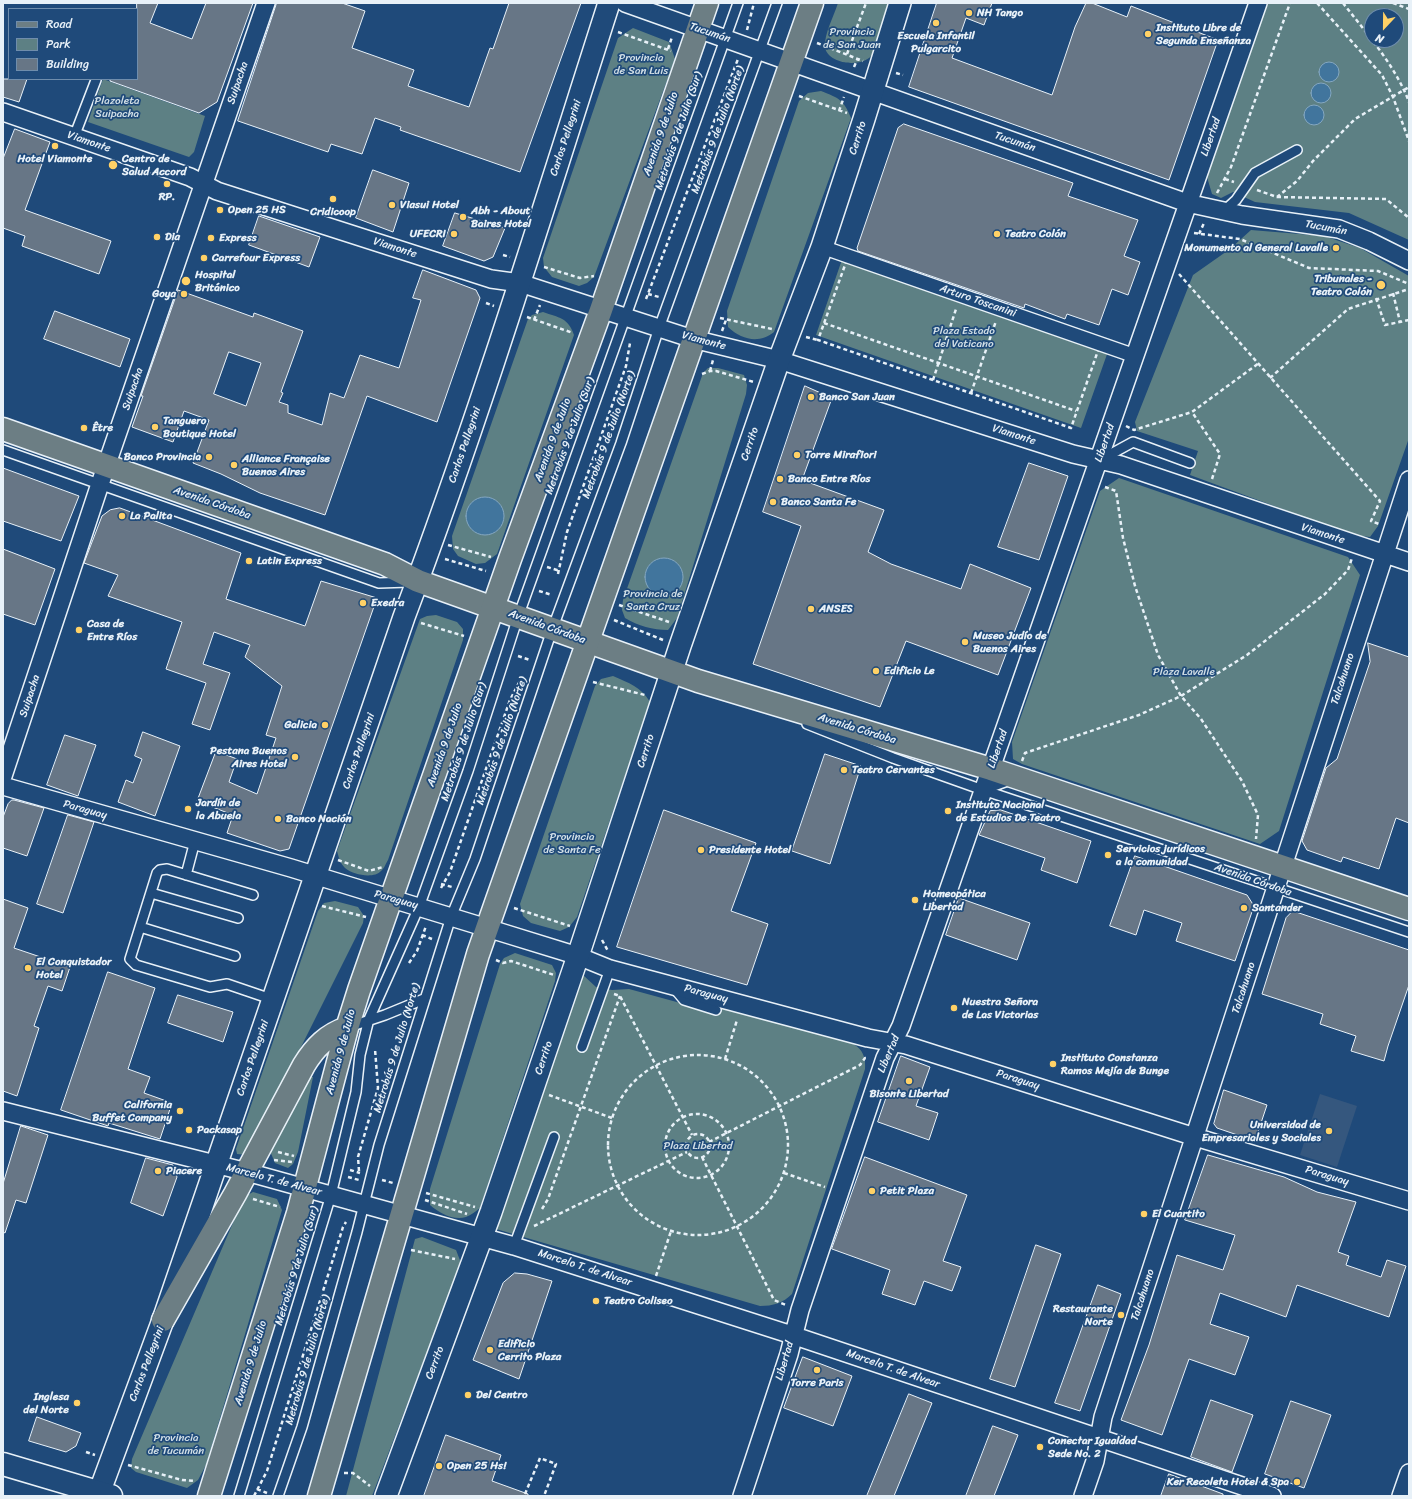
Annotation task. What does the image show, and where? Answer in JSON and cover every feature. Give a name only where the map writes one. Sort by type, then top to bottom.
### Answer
[{"type":"main road","name":"Avenida 9 de Julio","points":[[212,1488],[305,1189],[347,1028],[493,608],[601,310],[697,28],[707,3]]},
{"type":"main road","points":[[319,1496],[478,954],[589,642],[693,339],[812,3]]},
{"type":"main road","name":"Avenida Córdoba","points":[[3,429],[103,475],[385,564],[418,581],[698,681],[991,769],[1409,909]]},
{"type":"main road","points":[[164,1320],[310,1056],[328,1037],[347,1028]]},
{"type":"main road","points":[[3,1464],[103,1495]]},
{"type":"street","name":"Suipacha","points":[[3,776],[103,475],[266,3]]},
{"type":"street","name":"Carlos Pellegrini","points":[[103,1495],[111,1460],[164,1320],[520,283],[610,3]]},
{"type":"street","name":"Tucumán","points":[[625,3],[792,61],[1187,203],[1217,210],[1339,229],[1369,241],[1409,261]]},
{"type":"street","name":"Cerrito","points":[[386,1496],[482,1237],[533,1089],[672,672],[779,360],[822,247],[900,3]]},
{"type":"street","name":"Libertad","points":[[742,1496],[788,1354],[800,1310],[885,1058],[901,1026],[1135,356],[1177,230],[1258,3]]},
{"type":"street","name":"Viamonte","points":[[3,112],[190,177],[217,191],[490,279],[520,283],[693,339],[779,360],[1098,461],[1121,465],[1206,495],[1409,562]]},
{"type":"street","name":"Arturo Toscanini","points":[[822,247],[961,294],[1135,356]]},
{"type":"street","name":"Talcahuano","points":[[1083,1496],[1095,1461],[1104,1416],[1409,480]]},
{"type":"street","name":"Paraguay","points":[[3,786],[196,841],[425,909],[578,956],[610,969],[742,1003],[868,1038],[906,1045],[1194,1137],[1409,1201]]},
{"type":"street","name":"Marcelo T. de Alvear","points":[[3,1110],[246,1172],[514,1246],[792,1335],[1272,1496]]},
{"type":"street","points":[[1401,1496],[1409,1473]]},
{"type":"lane","name":"Metrobús 9 de Julio (Sur)","points":[[239,1496],[331,1195],[356,1092],[360,1055],[369,1019],[408,930],[425,909],[518,617],[631,319],[715,66],[738,3]]},
{"type":"lane","name":"Metrobús 9 de Julio (Norte)","points":[[274,1495],[302,1427],[358,1203],[379,1145],[451,917],[475,859],[546,627],[622,443],[659,328],[776,3]]},
{"type":"lane","points":[[74,137],[96,80]]},
{"type":"lane","points":[[1217,210],[1236,200],[1245,186],[1260,169],[1297,150]]},
{"type":"lane","points":[[1098,461],[1133,442],[1190,463]]},
{"type":"lane","name":"Avenida Córdoba","points":[[3,450],[103,475]]},
{"type":"lane","name":"Avenida Córdoba","points":[[698,681],[893,758],[984,790],[1409,932]]},
{"type":"lane","points":[[984,790],[1016,778]]},
{"type":"lane","points":[[186,875],[196,841]]},
{"type":"lane","points":[[252,895],[167,869],[160,870],[157,873],[130,960],[136,965],[210,987],[227,984],[274,1000]]},
{"type":"lane","points":[[151,893],[238,918]]},
{"type":"lane","points":[[140,927],[235,956]]},
{"type":"lane","points":[[582,1047],[610,969]]},
{"type":"lane","points":[[671,985],[684,1000],[716,1010]]},
{"type":"lane","points":[[347,1028],[424,999]]},
{"type":"lane","points":[[514,1246],[554,1136]]},
{"type":"path","points":[[557,577],[566,532],[626,366],[630,351],[631,319],[649,294],[743,45],[754,3]]},
{"type":"path","points":[[847,54],[866,3]]},
{"type":"path","points":[[1200,234],[1217,210],[1224,179],[1231,167],[1290,3]]},
{"type":"path","points":[[1317,3],[1382,75],[1393,97],[1409,141]]},
{"type":"path","points":[[1343,3],[1388,63],[1404,90],[1409,102]]},
{"type":"path","points":[[1393,3],[1409,9]]},
{"type":"path","points":[[602,26],[688,57]]},
{"type":"path","points":[[715,66],[750,78]]},
{"type":"path","points":[[1277,197],[1297,181],[1313,161],[1355,119],[1409,87]]},
{"type":"path","points":[[781,90],[864,119]]},
{"type":"path","points":[[1224,179],[1277,197],[1386,199],[1409,218]]},
{"type":"path","points":[[1177,230],[1240,239],[1309,268],[1378,271],[1409,284]]},
{"type":"path","points":[[848,255],[818,340],[1071,428],[1101,343]]},
{"type":"path","points":[[1167,261],[1380,501],[1371,522],[1393,528]]},
{"type":"path","points":[[1270,378],[1348,309],[1376,298],[1409,288]]},
{"type":"path","points":[[1393,293],[1400,322]]},
{"type":"path","points":[[933,380],[961,294]]},
{"type":"path","points":[[1376,298],[1384,325],[1409,320]]},
{"type":"path","points":[[971,393],[1000,308]]},
{"type":"path","points":[[824,323],[1076,411]]},
{"type":"path","points":[[1113,419],[1134,430],[1192,412],[1259,363]]},
{"type":"path","points":[[1192,412],[1220,454],[1206,495]]},
{"type":"path","points":[[1092,480],[1116,491],[1123,538],[1134,586],[1158,654],[1180,696],[1201,719],[1242,782],[1258,815],[1255,858]]},
{"type":"path","points":[[1016,778],[1025,753],[1139,715],[1180,696],[1247,654],[1325,594],[1348,570],[1357,545]]},
{"type":"path","points":[[546,627],[553,589]]},
{"type":"path","points":[[527,666],[532,653]]},
{"type":"path","points":[[404,969],[417,951],[422,936],[425,909],[450,872],[510,700],[523,673]]},
{"type":"path","points":[[308,901],[328,908],[360,914],[383,922]]},
{"type":"path","points":[[408,930],[443,942]]},
{"type":"path","points":[[478,954],[503,963],[512,961],[570,980]]},
{"type":"path","points":[[602,991],[620,996],[692,1135]]},
{"type":"path","points":[[541,1210],[548,1199],[620,996]]},
{"type":"path","points":[[724,1059],[742,1003]]},
{"type":"path","points":[[254,1496],[266,1471],[275,1445],[342,1227],[358,1203],[358,1157],[378,1088],[375,1046]]},
{"type":"path","points":[[700,1055],[724,1059],[742,1067],[758,1078],[772,1093],[780,1107],[788,1133],[788,1156],[784,1174],[771,1199],[755,1215],[738,1226],[715,1234],[693,1235],[671,1231],[651,1221],[633,1207],[618,1186],[612,1172],[609,1154],[609,1136],[612,1118],[622,1098],[636,1080],[656,1066],[676,1058],[700,1055]]},
{"type":"path","points":[[709,1142],[860,1065],[865,1058],[885,1058]]},
{"type":"path","points":[[533,1089],[612,1118]]},
{"type":"path","points":[[699,1114],[708,1116],[719,1122],[727,1134],[729,1152],[722,1165],[711,1175],[702,1178],[692,1178],[679,1172],[669,1161],[666,1154],[666,1136],[675,1122],[683,1117],[699,1114]]},
{"type":"path","points":[[696,1134],[705,1136],[709,1142],[709,1151],[702,1158],[693,1157],[687,1152],[686,1141],[692,1135],[696,1134]]},
{"type":"path","points":[[534,1222],[531,1227],[687,1152]]},
{"type":"path","points":[[702,1158],[738,1226],[774,1300],[800,1310]]},
{"type":"path","points":[[784,1174],[841,1192]]},
{"type":"path","points":[[652,1290],[671,1231]]},
{"type":"path","points":[[86,1452],[212,1488]]},
{"type":"path","points":[[525,1494],[540,1458],[556,1464],[544,1496]]},
{"type":"path","points":[[243,1484],[274,1495]]},
{"type":"shaded area","points":[[1329,62],[1336,65],[1339,72],[1336,79],[1329,82],[1322,79],[1319,72],[1322,65]]},
{"type":"shaded area","points":[[1321,83],[1328,86],[1331,93],[1328,100],[1321,103],[1314,100],[1311,93],[1314,86]]},
{"type":"shaded area","points":[[1314,105],[1321,108],[1324,115],[1321,122],[1314,125],[1307,122],[1304,115],[1307,108]]},
{"type":"shaded area","points":[[481,497],[489,497],[499,502],[503,509],[503,523],[499,530],[489,535],[481,535],[471,530],[469,527],[466,520],[466,512],[471,502],[474,500]]},
{"type":"shaded area","points":[[660,558],[668,558],[678,563],[682,570],[682,584],[678,591],[668,596],[660,596],[650,591],[648,588],[645,581],[645,573],[650,563],[653,561]]},
{"type":"shaded area","name":"Universidad de Empresariales y Sociales","points":[[1320,1094],[1357,1106],[1337,1167],[1300,1155]]},
{"type":"green space","name":"Provincia de San Juan","points":[[838,3],[888,3],[874,52],[866,60],[853,63],[845,62],[832,57],[827,53],[825,47],[826,36]]},
{"type":"green space","points":[[1268,3],[1409,3],[1409,240],[1349,213],[1255,202],[1233,192],[1221,198],[1212,194],[1207,177]]},
{"type":"green space","name":"Provincia de San Luis","points":[[633,28],[669,42],[675,59],[594,277],[587,283],[579,286],[552,277],[544,267],[543,258],[618,38]]},
{"type":"green space","name":"Plazoleta Suipacha","points":[[103,80],[205,116],[194,152],[189,157],[88,122]]},
{"type":"green space","points":[[821,91],[840,100],[846,107],[851,118],[774,332],[762,338],[751,339],[739,335],[728,327],[727,311],[799,101],[808,93]]},
{"type":"green space","points":[[1251,230],[1324,236],[1360,248],[1409,276],[1409,438],[1378,526],[1370,537],[1353,535],[1190,475],[1198,451],[1137,431],[1135,422],[1193,275],[1230,249]]},
{"type":"green space","name":"Plaza Estado del Vaticano","points":[[846,248],[1112,340],[1081,428],[816,335]]},
{"type":"green space","points":[[543,312],[566,321],[572,329],[574,335],[497,554],[485,563],[476,564],[458,556],[453,549],[452,536],[528,319],[532,315]]},
{"type":"green space","name":"Provincia de Santa Cruz","points":[[708,368],[718,368],[744,375],[747,385],[746,394],[677,618],[668,630],[651,628],[625,618],[622,610],[623,600],[703,373]]},
{"type":"green space","name":"Plaza Lavalle","points":[[1119,478],[1348,557],[1360,575],[1279,831],[1260,844],[1022,764],[1013,759],[1012,742],[1100,491]]},
{"type":"green space","points":[[436,615],[457,622],[463,629],[463,640],[388,860],[383,869],[374,875],[353,873],[345,868],[337,851],[420,619],[427,616]]},
{"type":"green space","name":"Provincia de Santa Fe","points":[[613,676],[639,689],[650,702],[577,917],[569,927],[560,931],[531,923],[523,916],[520,904],[595,686],[601,679]]},
{"type":"green space","points":[[335,901],[358,907],[364,916],[363,923],[247,1155],[237,1154],[236,1149],[318,911],[324,903]]},
{"type":"green space","points":[[515,953],[552,965],[556,973],[555,981],[480,1208],[466,1217],[452,1217],[438,1211],[430,1205],[430,1189],[500,964],[504,958]]},
{"type":"green space","name":"Plaza Libertad","points":[[583,975],[596,987],[612,990],[629,989],[717,1013],[720,1005],[844,1040],[854,1044],[863,1054],[865,1069],[792,1294],[785,1300],[773,1305],[760,1306],[496,1229]]},
{"type":"green space","points":[[308,1077],[313,1077],[298,1152],[293,1164],[288,1168],[275,1163],[270,1151]]},
{"type":"green space","name":"Provincia de Tucumán","points":[[253,1192],[277,1199],[282,1210],[206,1465],[198,1480],[187,1488],[136,1472],[131,1468],[132,1459],[244,1197]]},
{"type":"green space","points":[[422,1237],[456,1250],[461,1263],[372,1496],[346,1496],[415,1239]]},
{"type":"building","points":[[137,3],[158,3],[150,23],[192,39],[206,3],[253,3],[217,102],[199,113],[110,81],[138,80]]},
{"type":"building","points":[[277,3],[342,3],[365,11],[352,48],[414,70],[408,86],[469,107],[490,48],[493,49],[509,3],[581,3],[520,172],[400,130],[401,127],[375,118],[362,154],[331,144],[328,152],[238,121]]},
{"type":"building","points":[[937,3],[992,3],[984,25],[966,18],[952,58],[1052,95],[1075,27],[1086,3],[1092,3],[1127,17],[1131,6],[1218,40],[1169,180],[909,87]]},
{"type":"building","points":[[3,79],[27,80],[19,102],[3,97]]},
{"type":"building","name":"Teatro Colón","points":[[904,124],[1073,183],[1068,196],[1138,220],[1124,256],[1140,262],[1128,295],[1112,289],[1099,325],[1067,314],[1065,319],[1025,304],[1024,308],[858,251],[857,248],[898,128]]},
{"type":"building","points":[[15,129],[50,142],[25,210],[111,241],[99,274],[22,246],[25,236],[3,228],[3,159]]},
{"type":"building","points":[[373,170],[409,183],[393,232],[356,218]]},
{"type":"building","points":[[455,213],[505,228],[493,257],[484,261],[443,246]]},
{"type":"building","points":[[259,216],[320,237],[309,267],[249,245]]},
{"type":"building","points":[[423,270],[476,290],[480,298],[437,422],[367,396],[325,515],[260,493],[221,474],[193,463],[209,420],[184,411],[173,442],[132,427],[143,396],[141,396],[178,290],[253,317],[254,313],[303,331],[281,392],[283,393],[279,402],[288,405],[288,413],[322,425],[330,393],[344,398],[360,355],[399,368],[421,300],[413,298]],"holes":[[[229,352],[261,363],[246,406],[214,394]]]},
{"type":"building","points":[[55,311],[130,339],[120,367],[44,339]]},
{"type":"building","points":[[805,386],[832,398],[802,480],[884,510],[868,552],[891,564],[961,589],[970,564],[1031,588],[998,675],[906,641],[880,707],[753,664],[801,526],[763,512]]},
{"type":"building","points":[[1029,463],[1068,476],[1039,560],[998,547]]},
{"type":"building","points":[[3,468],[79,496],[61,541],[3,521]]},
{"type":"building","points":[[120,508],[241,553],[226,599],[305,626],[321,581],[377,598],[289,849],[280,851],[227,833],[233,815],[197,801],[216,751],[237,759],[229,782],[257,794],[276,738],[266,735],[282,686],[245,657],[250,645],[214,632],[203,664],[230,673],[210,730],[192,724],[206,683],[166,669],[182,622],[108,596],[118,575],[84,563],[102,516],[110,510]]},
{"type":"building","points":[[3,549],[55,569],[35,625],[3,614]]},
{"type":"building","points":[[1368,643],[1409,657],[1409,823],[1396,818],[1379,869],[1343,857],[1341,862],[1307,850],[1302,841],[1326,768],[1337,759],[1370,662]]},
{"type":"building","points":[[143,732],[180,746],[155,816],[118,802],[126,780],[133,783],[142,759],[135,756]]},
{"type":"building","points":[[65,735],[96,745],[78,796],[47,785]]},
{"type":"building","points":[[825,754],[861,766],[830,864],[792,851]]},
{"type":"building","points":[[12,800],[44,808],[27,856],[3,848],[3,817],[8,804]]},
{"type":"building","points":[[664,810],[756,843],[731,911],[768,924],[747,985],[617,947]]},
{"type":"building","points":[[1001,810],[1091,841],[1077,883],[1041,870],[1045,858],[979,835],[990,811]]},
{"type":"building","points":[[68,815],[94,822],[63,913],[37,904]]},
{"type":"building","points":[[1135,856],[1247,895],[1254,906],[1235,961],[1176,941],[1182,923],[1144,910],[1136,935],[1110,926]]},
{"type":"building","points":[[959,898],[1030,923],[1017,960],[946,935]]},
{"type":"building","points":[[3,899],[28,908],[14,948],[70,967],[62,991],[48,986],[34,1026],[39,1028],[17,1096],[3,1091]]},
{"type":"building","points":[[1293,911],[1409,950],[1409,985],[1384,1061],[1351,1051],[1356,1036],[1320,1024],[1323,1014],[1262,994],[1286,918]]},
{"type":"building","points":[[108,972],[155,988],[128,1069],[150,1077],[144,1093],[172,1103],[160,1139],[109,1123],[108,1126],[61,1110]]},
{"type":"building","points":[[178,995],[233,1012],[223,1042],[168,1023]]},
{"type":"building","points":[[901,1056],[930,1067],[916,1106],[938,1113],[929,1140],[878,1122]]},
{"type":"building","points":[[1224,1090],[1267,1105],[1255,1141],[1217,1128],[1214,1124]]},
{"type":"building","points":[[21,1126],[48,1135],[26,1203],[16,1200],[5,1233],[3,1232],[3,1184]]},
{"type":"building","points":[[1208,1155],[1284,1177],[1317,1192],[1356,1202],[1338,1252],[1349,1256],[1346,1265],[1381,1277],[1387,1260],[1406,1266],[1389,1317],[1297,1285],[1286,1317],[1220,1293],[1210,1324],[1249,1337],[1235,1375],[1189,1359],[1162,1435],[1121,1420],[1149,1345],[1177,1255],[1223,1270],[1235,1235],[1185,1220]]},
{"type":"building","points":[[865,1157],[967,1195],[943,1261],[961,1267],[952,1291],[924,1281],[915,1305],[882,1294],[890,1270],[832,1249]]},
{"type":"building","points":[[146,1158],[173,1165],[177,1177],[163,1216],[131,1203]]},
{"type":"building","points":[[1036,1245],[1061,1254],[1015,1387],[990,1379]]},
{"type":"building","points":[[515,1273],[527,1274],[552,1281],[519,1379],[473,1360],[503,1283]]},
{"type":"building","points":[[1098,1285],[1121,1294],[1080,1411],[1055,1403]]},
{"type":"building","points":[[803,1357],[852,1376],[833,1426],[784,1408]]},
{"type":"building","points":[[909,1394],[932,1403],[894,1496],[867,1496]]},
{"type":"building","points":[[1211,1400],[1253,1415],[1232,1472],[1191,1457]]},
{"type":"building","points":[[1291,1401],[1331,1415],[1304,1488],[1265,1474]]},
{"type":"building","points":[[37,1417],[81,1433],[76,1446],[66,1452],[29,1441]]},
{"type":"building","points":[[993,1426],[1018,1435],[994,1496],[966,1496]]},
{"type":"building","points":[[446,1435],[501,1455],[492,1481],[528,1494],[528,1496],[424,1496]]},
{"type":"building","points":[[1169,1474],[1223,1494],[1223,1496],[1161,1496]]},
{"type":"place","name":"NH Tango","points":[[969,13]]},
{"type":"place","name":"Escuela Infantil Pulgarcito","points":[[936,23]]},
{"type":"place","name":"Instituto Libre de Segunda Enseñanza","points":[[1148,34]]},
{"type":"place","name":"Hotel Viamonte","points":[[55,146]]},
{"type":"place","name":"Centro de Salud Accord","points":[[113,165]]},
{"type":"place","name":"RP.","points":[[167,184]]},
{"type":"place","name":"Cridicoop","points":[[333,199]]},
{"type":"place","name":"Viasui Hotel","points":[[392,205]]},
{"type":"place","name":"Open 25 HS","points":[[220,210]]},
{"type":"place","name":"Abh - About Baires Hotel","points":[[463,217]]},
{"type":"place","name":"UFECRI","points":[[454,234]]},
{"type":"place","name":"Teatro Colón","points":[[997,234]]},
{"type":"place","name":"Dia","points":[[157,237]]},
{"type":"place","name":"Express","points":[[211,238]]},
{"type":"place","name":"Monumento al General Lavalle","points":[[1336,248]]},
{"type":"place","name":"Carrefour Express","points":[[204,258]]},
{"type":"place","name":"Hospital Británico","points":[[186,281]]},
{"type":"place","name":"Tribunales - Teatro Colón","points":[[1381,285]]},
{"type":"place","name":"Goya","points":[[184,294]]},
{"type":"place","name":"Banco San Juan","points":[[811,397]]},
{"type":"place","name":"Tanguero Boutique Hotel","points":[[155,427]]},
{"type":"place","name":"Être","points":[[84,428]]},
{"type":"place","name":"Torre Mirafiori","points":[[797,455]]},
{"type":"place","name":"Banco Provincia","points":[[209,457]]},
{"type":"place","name":"Alliance Française Buenos Aires","points":[[234,465]]},
{"type":"place","name":"Banco Entre Ríos","points":[[780,479]]},
{"type":"place","name":"Banco Santa Fe","points":[[773,502]]},
{"type":"place","name":"La Palita","points":[[122,516]]},
{"type":"place","name":"Latin Express","points":[[249,561]]},
{"type":"place","name":"Exedra","points":[[363,603]]},
{"type":"place","name":"ANSES","points":[[811,609]]},
{"type":"place","name":"Casa de Entre Ríos","points":[[79,630]]},
{"type":"place","name":"Museo Judío de Buenos Aires","points":[[965,642]]},
{"type":"place","name":"Edificio Le","points":[[876,671]]},
{"type":"place","name":"Galicia","points":[[325,725]]},
{"type":"place","name":"Pestana Buenos Aires Hotel","points":[[295,757]]},
{"type":"place","name":"Teatro Cervantes","points":[[844,770]]},
{"type":"place","name":"Jardín de la Abuela","points":[[188,809]]},
{"type":"place","name":"Instituto Nacional de Estudios De Teatro","points":[[948,811]]},
{"type":"place","name":"Banco Nación","points":[[278,819]]},
{"type":"place","name":"Presidente Hotel","points":[[701,850]]},
{"type":"place","name":"Servicios jurídicos a la comunidad","points":[[1108,855]]},
{"type":"place","name":"Homeopática Libertad","points":[[915,900]]},
{"type":"place","name":"Santander","points":[[1244,908]]},
{"type":"place","name":"El Conquistador Hotel","points":[[28,968]]},
{"type":"place","name":"Nuestra Señora de Las Victorias","points":[[954,1008]]},
{"type":"place","name":"Instituto Constanza Ramos Mejía de Bunge","points":[[1053,1064]]},
{"type":"place","name":"Bisonte Libertad","points":[[909,1081]]},
{"type":"place","name":"California Buffet Company","points":[[180,1111]]},
{"type":"place","name":"Packasap","points":[[189,1130]]},
{"type":"place","name":"Universidad de Empresariales y Sociales","points":[[1329,1131]]},
{"type":"place","name":"Piacere","points":[[158,1171]]},
{"type":"place","name":"Petit Plaza","points":[[872,1191]]},
{"type":"place","name":"El Cuartito","points":[[1144,1214]]},
{"type":"place","name":"Teatro Coliseo","points":[[596,1301]]},
{"type":"place","name":"Restaurante Norte","points":[[1121,1315]]},
{"type":"place","name":"Edificio Cerrito Plaza","points":[[490,1350]]},
{"type":"place","name":"Torre Paris","points":[[817,1370]]},
{"type":"place","name":"Del Centro","points":[[468,1395]]},
{"type":"place","name":"Inglesa del Norte","points":[[77,1403]]},
{"type":"place","name":"Conectar Igualdad Sede No. 2","points":[[1040,1447]]},
{"type":"place","name":"Open 25 Hs!","points":[[439,1466]]},
{"type":"place","name":"Ker Recoleta Hotel & Spa","points":[[1297,1482]]}]
